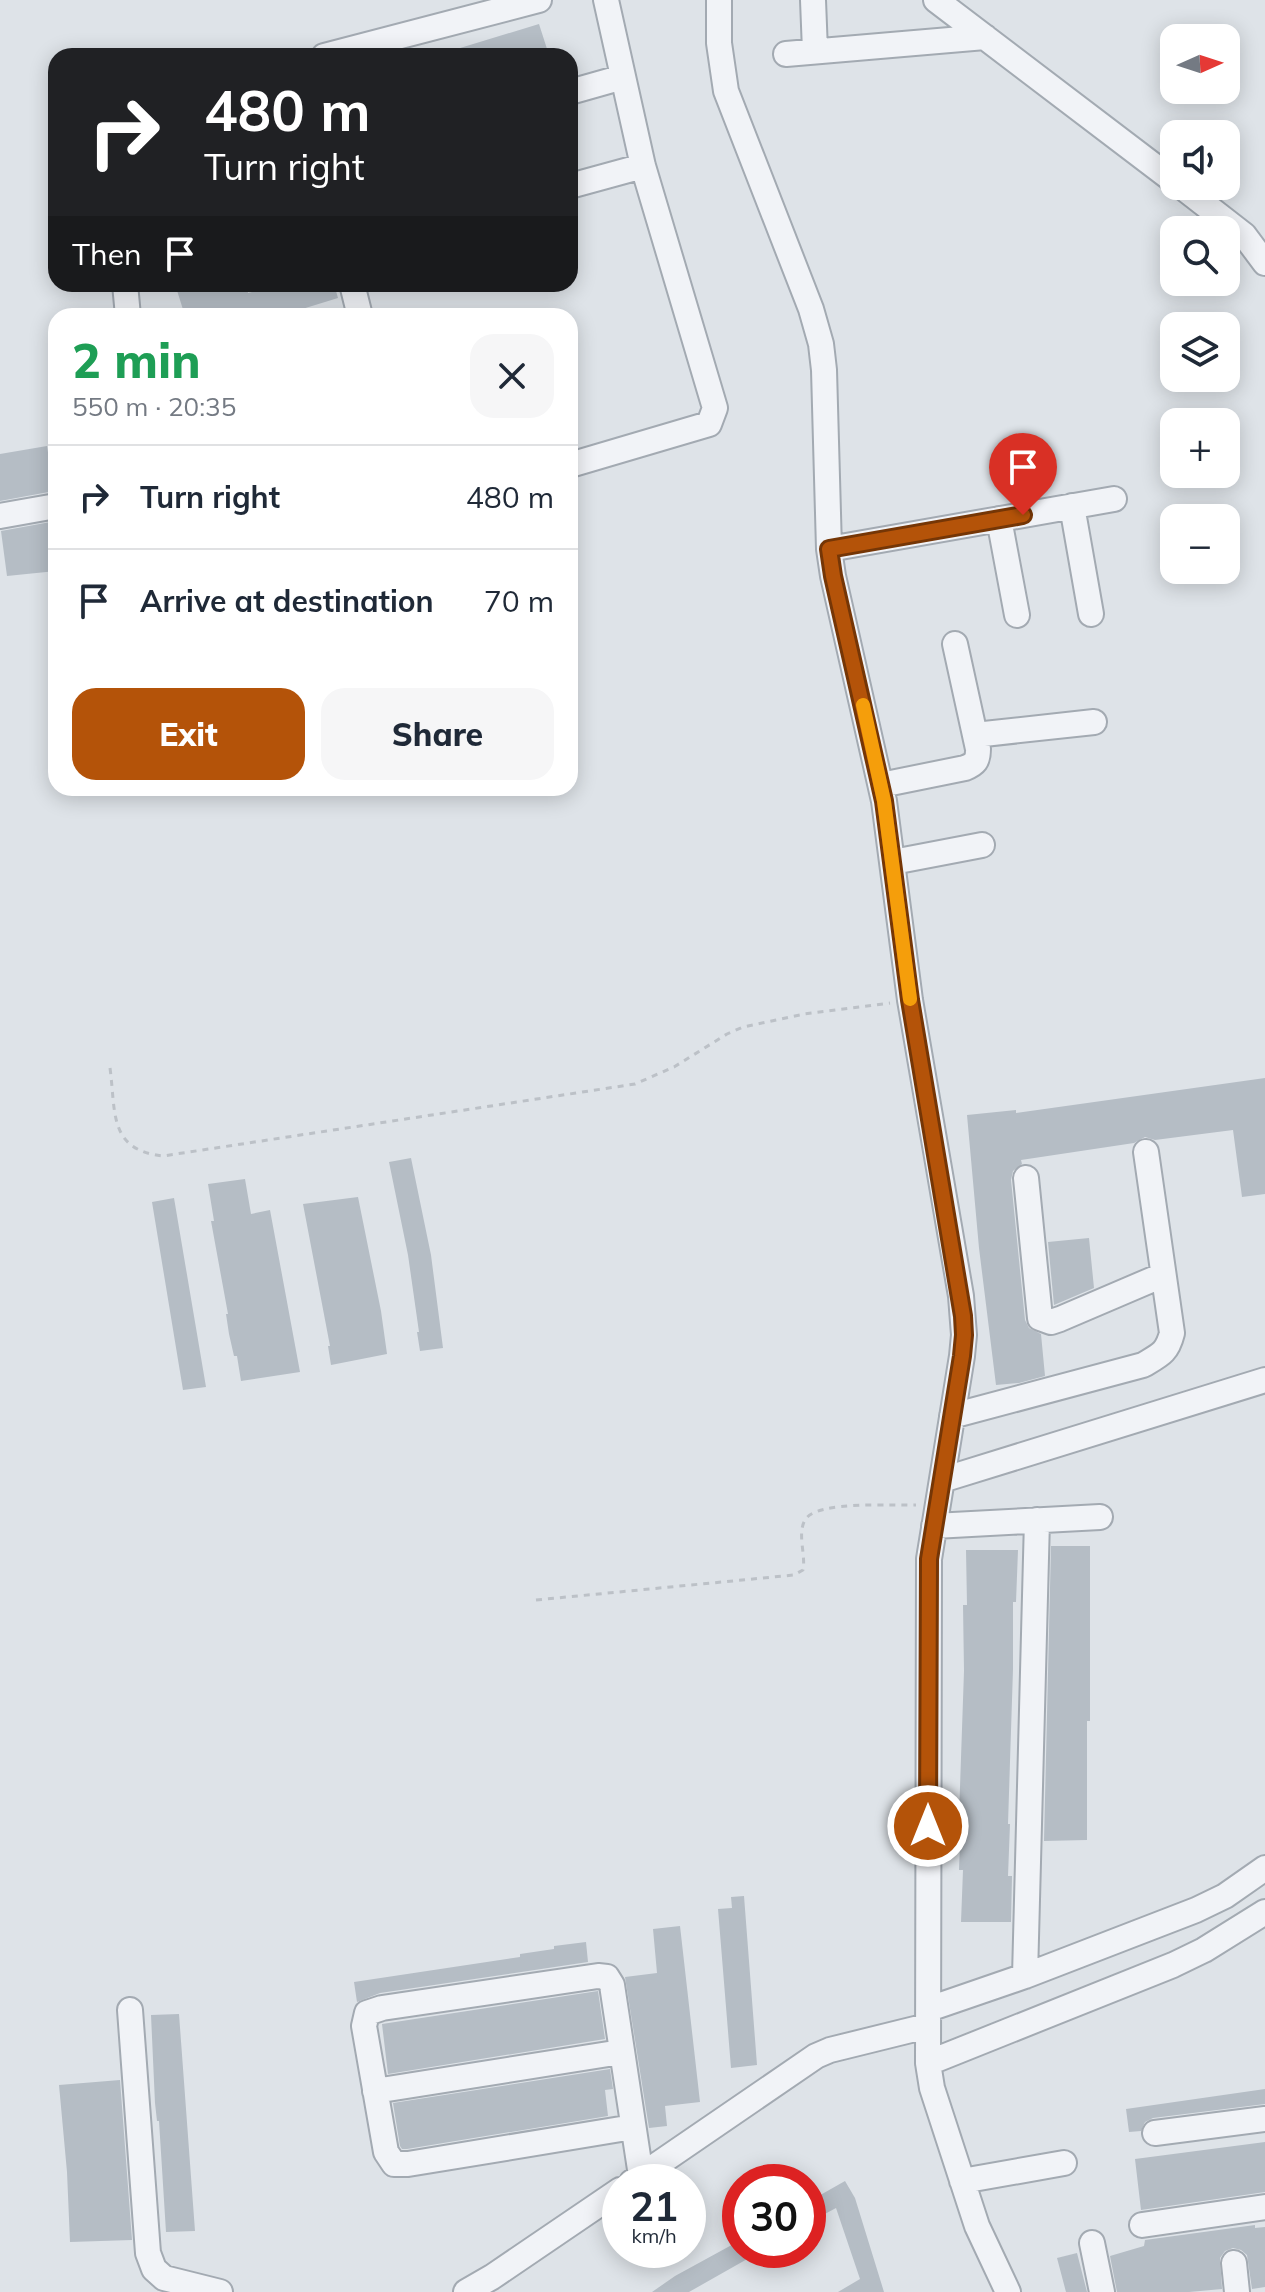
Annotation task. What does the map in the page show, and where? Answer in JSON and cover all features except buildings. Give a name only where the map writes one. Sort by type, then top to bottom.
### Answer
[{"type":"street","points":[[355,48],[539,0]]},
{"type":"street","points":[[578,463],[709,424],[715,408],[643,166],[606,0]]},
{"type":"street","points":[[719,0],[719,43],[726,91],[811,309],[821,344],[829,549],[881,785],[910,1000],[962,1306],[964,1335],[929,1559],[928,2063],[932,2088],[977,2226],[1008,2292]]},
{"type":"street","points":[[813,0],[815,51]]},
{"type":"street","points":[[936,0],[1160,170]]},
{"type":"street","points":[[786,54],[985,37]]},
{"type":"street","points":[[578,90],[623,77]]},
{"type":"street","points":[[578,184],[643,166]]},
{"type":"street","points":[[1199,200],[1244,235],[1265,263]]},
{"type":"street","points":[[829,549],[1114,499]]},
{"type":"street","points":[[1072,506],[1091,614]]},
{"type":"street","points":[[0,516],[48,507]]},
{"type":"street","points":[[999,519],[1017,615]]},
{"type":"street","points":[[881,785],[965,768],[978,759],[955,644]]},
{"type":"street","points":[[975,735],[1094,722]]},
{"type":"street","points":[[893,862],[982,845]]},
{"type":"street","points":[[952,1416],[1143,1365],[1168,1348],[1172,1333],[1146,1152]]},
{"type":"street","points":[[1026,1178],[1040,1318],[1051,1322],[1060,1319],[1163,1275]]},
{"type":"street","points":[[942,1480],[1265,1380]]},
{"type":"street","points":[[936,1515],[1037,1520],[1100,1517]]},
{"type":"street","points":[[1025,1976],[1037,1520]]},
{"type":"street","points":[[658,2164],[816,2056],[928,2017],[1196,1910],[1225,1896],[1265,1868]]},
{"type":"street","points":[[928,2063],[1173,1965],[1204,1950],[1265,1912]]},
{"type":"street","points":[[633,2127],[394,2164],[386,2152],[364,2020],[367,2013],[382,2008],[603,1975],[607,1977],[612,1985],[633,2127],[635,2164]]},
{"type":"street","points":[[130,2010],[148,2253],[154,2269],[164,2278],[220,2292]]},
{"type":"street","points":[[375,2091],[621,2052]]},
{"type":"street","points":[[1155,2133],[1265,2119]]},
{"type":"street","points":[[962,2181],[1064,2163]]},
{"type":"street","points":[[466,2292],[602,2202]]},
{"type":"street","points":[[1142,2225],[1265,2207]]},
{"type":"street","points":[[1092,2243],[1102,2292]]},
{"type":"street","points":[[1234,2263],[1237,2292]]},
{"type":"path","points":[[110,1068],[118,1129],[128,1145],[146,1154],[163,1156],[635,1084],[674,1067],[743,1027],[804,1014],[910,1000]]},
{"type":"path","points":[[536,1600],[794,1575],[803,1570],[805,1562],[803,1524],[806,1516],[818,1509],[838,1506],[936,1515]]},
{"type":"slow traffic","points":[[863,705],[884,801],[910,999]]},
{"type":"route","points":[[928,1826],[929,1559],[962,1356],[963,1316],[910,1000],[884,801],[829,549],[1023,515]]}]
